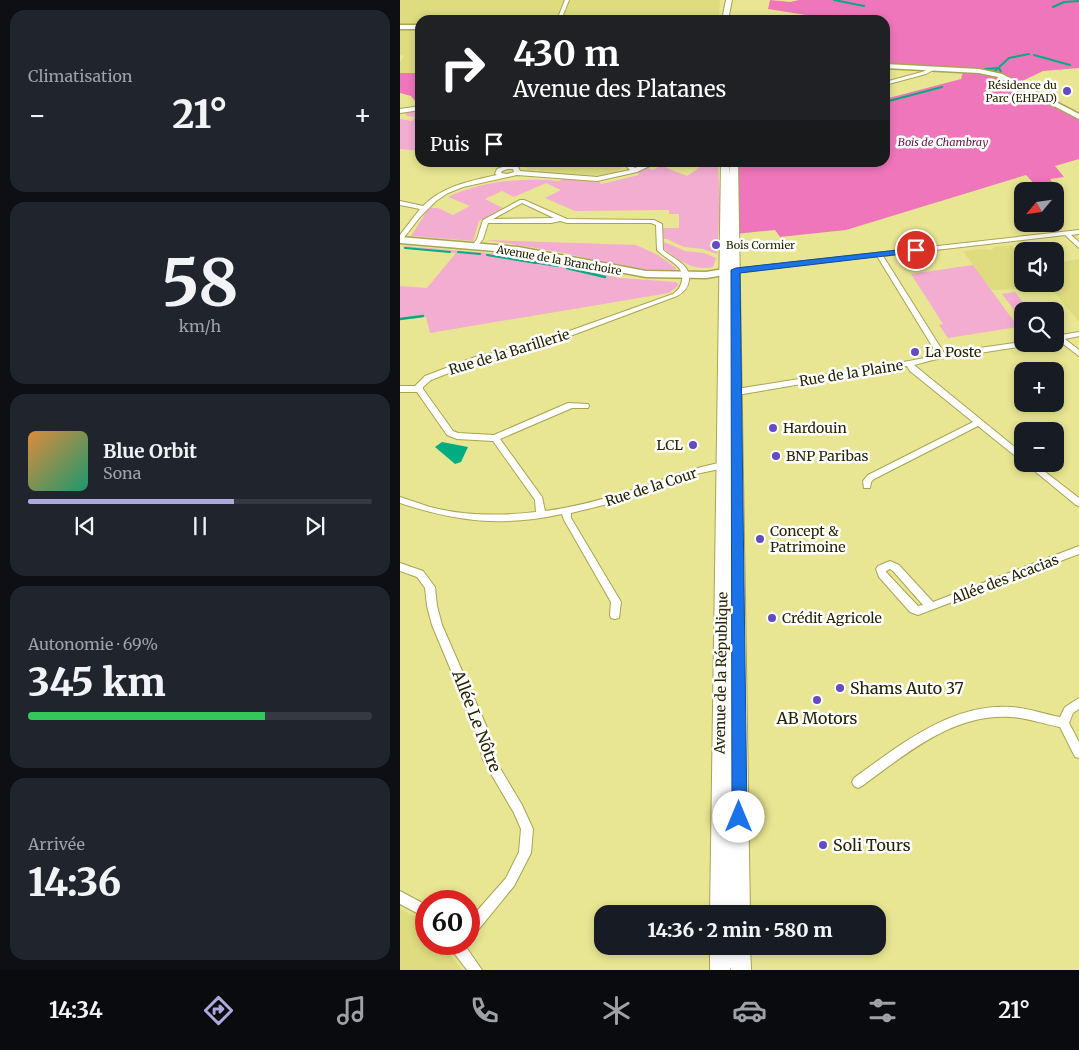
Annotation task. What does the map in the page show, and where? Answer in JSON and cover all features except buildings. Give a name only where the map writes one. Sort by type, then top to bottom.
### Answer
[{"type":"main road","points":[[726,15],[729,1]]},
{"type":"main road","points":[[729,1],[732,15]]},
{"type":"main road","name":"Avenue de la République","points":[[724,167],[740,905]]},
{"type":"main road","name":"Avenue de la République","points":[[720,905],[730,465],[737,392],[727,276],[734,167]]},
{"type":"main road","name":"Avenue de la Branchoire","points":[[400,239],[526,252],[640,274],[690,274],[705,277],[727,276]]},
{"type":"main road","points":[[720,955],[720,970]]},
{"type":"main road","points":[[740,955],[740,970]]},
{"type":"street","points":[[561,15],[566,0]]},
{"type":"street","points":[[400,27],[415,27]]},
{"type":"street","points":[[890,66],[979,71],[1000,75],[1079,116]]},
{"type":"street","points":[[917,76],[921,72],[919,68]]},
{"type":"street","points":[[890,83],[917,76],[934,69]]},
{"type":"street","points":[[400,111],[415,109]]},
{"type":"street","points":[[630,167],[635,171]]},
{"type":"street","points":[[400,239],[441,195],[455,188],[502,176],[497,172],[505,168],[516,168],[517,173],[597,179],[635,171],[644,167]]},
{"type":"street","points":[[475,246],[480,239],[485,221],[522,201],[567,221],[657,222],[659,225],[660,250],[690,274]]},
{"type":"street","points":[[400,203],[426,209]]},
{"type":"street","points":[[485,221],[551,221],[560,219]]},
{"type":"street","points":[[727,276],[879,254],[1079,232]]},
{"type":"street","points":[[1066,233],[1079,246]]},
{"type":"street","points":[[879,254],[941,355]]},
{"type":"street","name":"Rue de la Barillerie","points":[[419,389],[420,384],[428,378],[478,359],[535,346],[673,295],[684,288],[690,274]]},
{"type":"street","points":[[1064,337],[1079,334]]},
{"type":"street","points":[[1064,343],[1079,354]]},
{"type":"street","name":"Rue de la Plaine","points":[[737,392],[937,358],[941,355],[947,356],[1014,346]]},
{"type":"street","points":[[909,363],[913,369],[1014,450]]},
{"type":"street","points":[[400,390],[419,389],[450,433],[456,436],[495,438],[571,405],[585,406]]},
{"type":"street","points":[[867,486],[867,481],[871,478],[979,422]]},
{"type":"street","points":[[495,438],[539,499],[541,514]]},
{"type":"street","name":"Rue de la Cour","points":[[400,500],[434,512],[473,519],[541,514],[592,505],[701,471],[730,465]]},
{"type":"street","points":[[1040,472],[1079,503]]},
{"type":"street","points":[[566,511],[568,518],[616,602],[615,615]]},
{"type":"street","name":"Allée des Acacias","points":[[931,607],[896,568],[890,565],[882,568],[882,574],[918,611],[931,607],[1079,550]]},
{"type":"street","name":"Allée Le Nôtre","points":[[400,567],[420,574],[430,588],[437,625],[482,730],[489,760],[518,809],[527,829],[525,853],[510,882],[480,917]]},
{"type":"street","points":[[1063,723],[1069,710],[1079,703]]},
{"type":"street","points":[[858,782],[916,741],[968,715],[1009,712],[1063,723]]},
{"type":"street","points":[[1063,723],[1079,753]]},
{"type":"street","points":[[400,897],[415,906]]},
{"type":"street","points":[[464,955],[475,970]]},
{"type":"shaded area","points":[[400,0],[720,0],[719,15],[415,15],[415,73],[400,73],[400,62],[404,56],[400,55]]},
{"type":"shaded area","points":[[415,111],[415,117],[407,116],[404,112]]},
{"type":"shaded area","points":[[415,117],[415,150],[400,149],[400,119],[412,121]]},
{"type":"shaded area","points":[[525,167],[622,167],[612,173],[594,176],[539,172],[539,169],[530,171]]},
{"type":"shaded area","points":[[658,167],[664,167],[687,176],[700,167],[718,167],[720,209],[717,254],[703,249],[684,247],[667,239],[662,239],[663,228],[679,228],[679,214],[669,214],[669,210],[575,211],[545,198],[561,190],[546,183],[514,197],[502,191],[485,199],[503,208],[479,221],[473,241],[411,236],[429,208],[438,208],[453,215],[470,206],[448,197],[475,187],[517,180],[560,181],[562,177],[598,180],[601,184],[639,175],[637,171],[648,168],[653,170]]},
{"type":"shaded area","points":[[485,240],[636,245],[658,255],[676,268],[675,271],[662,271],[635,268],[569,254]]},
{"type":"shaded area","points":[[662,241],[685,251],[704,253],[716,258],[713,267],[699,268],[686,263],[662,247]]},
{"type":"shaded area","points":[[1012,245],[1014,247],[1014,289],[991,290],[963,251],[992,250],[994,247]]},
{"type":"shaded area","points":[[404,246],[500,254],[620,278],[676,282],[679,285],[669,293],[430,333],[426,317],[400,320],[400,286],[427,288],[456,253],[403,248]]},
{"type":"shaded area","points":[[1079,259],[1079,322],[1054,292],[1064,292],[1064,262]]},
{"type":"shaded area","points":[[973,265],[1014,321],[1014,328],[948,338],[939,325],[943,324],[911,274]]},
{"type":"shaded area","points":[[1015,292],[1022,302],[1014,302],[1014,310],[1002,294]]},
{"type":"shaded area","points":[[442,442],[468,447],[461,462],[455,464],[435,447]]},
{"type":"shaded area","points":[[400,909],[415,916],[415,955],[450,955],[462,970],[400,970]]},
{"type":"green space","name":"Bois de Chambray","points":[[770,0],[790,2],[799,0],[1079,0],[1079,68],[1043,71],[1014,85],[1079,120],[1079,159],[1055,166],[1064,177],[1050,179],[1052,182],[1033,182],[1026,175],[846,230],[780,237],[775,230],[735,234],[734,167],[890,167],[890,98],[961,79],[963,72],[890,66],[890,15],[806,15],[768,9]]},
{"type":"green space","points":[[400,73],[415,73],[415,101],[411,96],[400,93]]},
{"type":"waterway","points":[[834,0],[864,6]]},
{"type":"waterway","points":[[1053,7],[1064,2],[1079,1]]},
{"type":"waterway","points":[[998,68],[1009,58],[1029,54]]},
{"type":"waterway","points":[[1034,55],[1070,65]]},
{"type":"waterway","points":[[985,69],[998,68]]},
{"type":"waterway","points":[[995,71],[998,68]]},
{"type":"waterway","points":[[998,68],[1001,72]]},
{"type":"waterway","points":[[890,101],[942,87]]},
{"type":"waterway","points":[[405,248],[450,252]]},
{"type":"waterway","points":[[458,252],[480,254]]},
{"type":"waterway","points":[[487,255],[536,263]]},
{"type":"waterway","points":[[528,261],[558,266]]},
{"type":"waterway","points":[[567,268],[605,277]]},
{"type":"waterway","points":[[400,319],[423,316]]},
{"type":"place","name":"Résidence du Parc (EHPAD)","points":[[1067,91]]},
{"type":"place","name":"Bois Cormier","points":[[716,245]]},
{"type":"place","name":"La Poste","points":[[915,352]]},
{"type":"place","name":"Hardouin","points":[[773,428]]},
{"type":"place","name":"LCL","points":[[693,445]]},
{"type":"place","name":"BNP Paribas","points":[[776,456]]},
{"type":"place","name":"Concept & Patrimoine","points":[[760,539]]},
{"type":"place","name":"Crédit Agricole","points":[[772,618]]},
{"type":"place","name":"Shams Auto 37","points":[[840,688]]},
{"type":"place","name":"AB Motors","points":[[817,700]]},
{"type":"place","name":"Soli Tours","points":[[823,845]]},
{"type":"route","points":[[739,817],[736,270],[916,250]]}]
